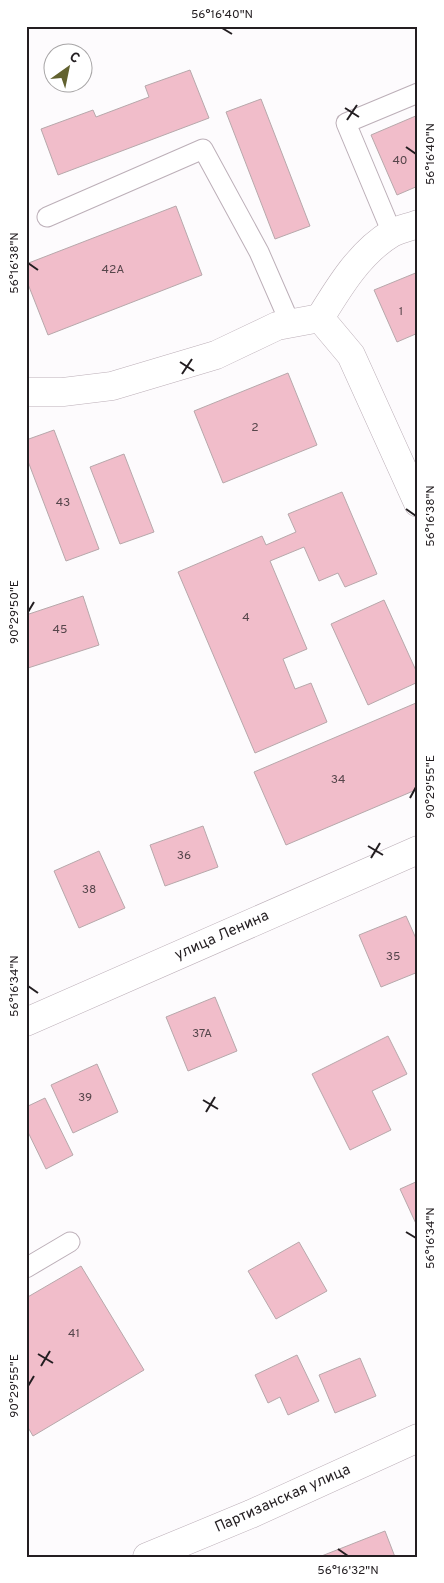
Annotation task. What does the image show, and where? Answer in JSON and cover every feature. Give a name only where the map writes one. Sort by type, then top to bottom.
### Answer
[{"type":"street","points":[[26,392],[63,392],[112,386],[216,354],[277,326],[320,318],[346,276],[370,251],[392,233],[418,224]]},
{"type":"street","points":[[320,318],[351,355],[418,503]]},
{"type":"street","name":"улица Ленина","points":[[26,1022],[418,850]]},
{"type":"street","name":"Партизанская улица","points":[[147,1557],[251,1514],[418,1438]]},
{"type":"lane","points":[[392,233],[346,123],[418,93]]},
{"type":"lane","points":[[48,217],[203,149],[258,252],[290,323]]},
{"type":"lane","points":[[26,1268],[70,1242]]},
{"type":"building","points":[[190,70],[209,118],[58,175],[41,129],[93,110],[96,117],[149,97],[145,86]]},
{"type":"building","points":[[261,99],[310,226],[275,239],[226,112]]},
{"type":"building","points":[[418,115],[418,186],[397,195],[371,135]]},
{"type":"building","points":[[176,206],[202,275],[48,335],[26,279],[26,264]]},
{"type":"building","points":[[418,272],[418,333],[397,342],[374,290]]},
{"type":"building","points":[[288,373],[317,445],[223,483],[194,411]]},
{"type":"building","points":[[54,430],[99,549],[66,561],[26,456],[26,440]]},
{"type":"building","points":[[124,454],[154,532],[120,544],[90,467]]},
{"type":"building","points":[[342,492],[377,574],[345,587],[338,573],[319,581],[304,547],[270,561],[307,649],[283,659],[295,689],[311,683],[327,722],[255,753],[178,572],[262,536],[266,545],[296,532],[288,514]]},
{"type":"building","points":[[83,596],[99,645],[28,668],[26,663],[26,615]]},
{"type":"building","points":[[384,600],[418,675],[418,682],[368,705],[331,624]]},
{"type":"building","points":[[416,703],[418,706],[418,789],[286,845],[254,772]]},
{"type":"building","points":[[203,826],[218,867],[165,886],[150,845]]},
{"type":"building","points":[[99,851],[125,908],[79,928],[54,871]]},
{"type":"building","points":[[406,916],[418,943],[418,972],[381,987],[359,935]]},
{"type":"building","points":[[215,997],[237,1051],[188,1071],[166,1017]]},
{"type":"building","points":[[388,1036],[407,1074],[372,1091],[391,1130],[350,1150],[312,1074]]},
{"type":"building","points":[[97,1064],[118,1112],[73,1133],[51,1085]]},
{"type":"building","points":[[45,1098],[73,1155],[46,1169],[26,1128],[26,1107]]},
{"type":"building","points":[[418,1181],[418,1228],[400,1189]]},
{"type":"building","points":[[299,1242],[327,1291],[276,1319],[248,1271]]},
{"type":"building","points":[[81,1266],[144,1370],[33,1436],[26,1424],[26,1298]]},
{"type":"building","points":[[297,1355],[319,1401],[288,1415],[280,1397],[268,1403],[255,1375]]},
{"type":"building","points":[[360,1358],[376,1396],[335,1413],[319,1375]]},
{"type":"building","points":[[385,1531],[395,1557],[319,1557]]}]
